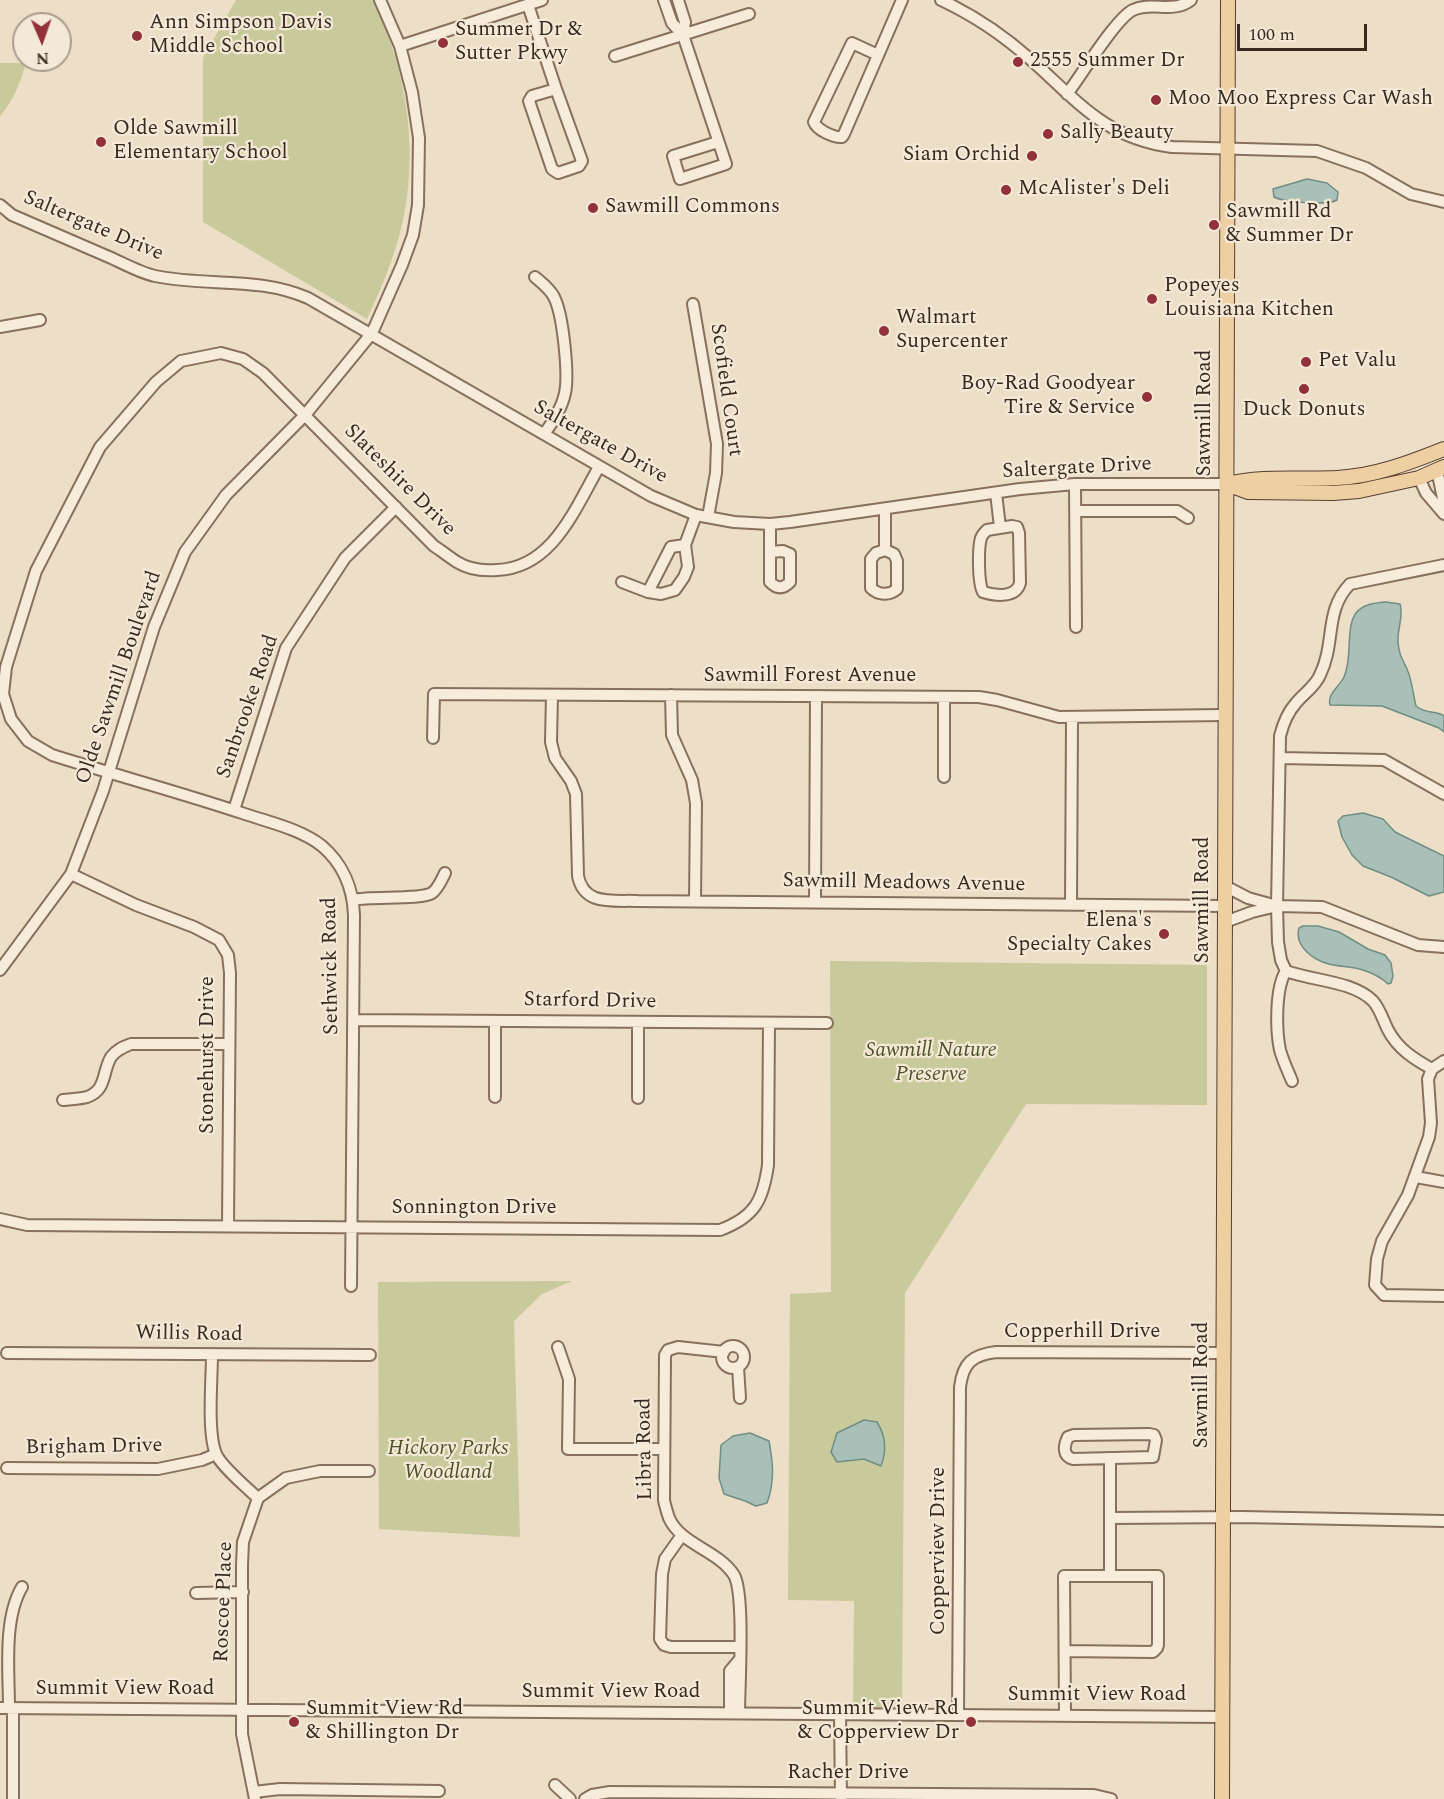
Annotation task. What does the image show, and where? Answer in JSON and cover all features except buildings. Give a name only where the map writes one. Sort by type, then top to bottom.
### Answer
[{"type":"main road","name":"Sawmill Road","points":[[1222,1799],[1228,0]]},
{"type":"main road","points":[[1227,484],[1249,479],[1339,478],[1368,475],[1398,467],[1444,449]]},
{"type":"main road","points":[[1227,484],[1248,492],[1333,493],[1359,491],[1419,478],[1441,469]]},
{"type":"street","name":"Olde Sawmill Boulevard","points":[[0,970],[71,874],[108,772],[154,627],[185,552],[226,495],[305,415],[372,333],[405,255],[418,206],[419,138],[412,92],[400,46],[380,0]]},
{"type":"street","points":[[400,46],[512,4],[528,5],[542,0]]},
{"type":"street","points":[[664,0],[672,23],[683,35],[726,164],[680,179],[673,156],[718,142]]},
{"type":"street","points":[[678,0],[685,22],[683,35]]},
{"type":"street","points":[[878,55],[852,43],[814,122],[816,127],[836,137],[842,137],[878,55],[902,0]]},
{"type":"street","points":[[941,0],[998,32],[1103,124],[1129,138],[1153,145],[1172,147],[1317,151],[1366,168],[1411,194],[1444,202]]},
{"type":"street","points":[[1067,94],[1125,16],[1140,8],[1180,7],[1191,0]]},
{"type":"street","points":[[528,5],[582,161],[579,166],[558,173],[552,169],[529,101],[532,96],[556,88]]},
{"type":"street","points":[[615,56],[749,14]]},
{"type":"street","name":"Saltergate Drive","points":[[0,205],[12,216],[153,276],[191,281],[246,282],[291,291],[372,333],[651,496],[696,515],[734,522],[770,524],[1075,484],[1227,484]]},
{"type":"street","points":[[535,277],[547,287],[554,297],[567,361],[565,393],[560,408],[544,435]]},
{"type":"street","name":"Scofield Court","points":[[693,304],[717,444],[716,473],[708,517]]},
{"type":"street","points":[[0,327],[39,320]]},
{"type":"street","name":"Slateshire Drive","points":[[108,772],[52,755],[28,741],[11,719],[3,694],[6,667],[36,571],[100,447],[156,382],[181,361],[221,353],[243,359],[305,415],[434,546],[458,563],[488,571],[519,567],[542,554],[560,534],[599,467]]},
{"type":"street","points":[[1441,469],[1444,503]]},
{"type":"street","points":[[1419,478],[1426,493],[1444,514]]},
{"type":"street","points":[[1075,484],[1076,627]]},
{"type":"street","points":[[996,493],[1000,527]]},
{"type":"street","name":"Sanbrooke Road","points":[[234,810],[286,648],[345,558],[396,507]]},
{"type":"street","points":[[885,509],[885,550]]},
{"type":"street","points":[[1075,511],[1177,511],[1188,518]]},
{"type":"street","points":[[622,582],[648,592],[661,594],[675,590],[684,578],[688,567],[685,545],[696,515]]},
{"type":"street","points":[[770,524],[770,552]]},
{"type":"street","points":[[1000,527],[1017,527],[1020,583],[1018,590],[1014,593],[991,594],[983,592],[981,588],[981,536],[987,530],[1000,527]]},
{"type":"street","points":[[648,592],[671,547],[685,545]]},
{"type":"street","points":[[1432,1069],[1412,1058],[1395,1043],[1380,1011],[1364,994],[1345,984],[1314,980],[1286,971],[1281,960],[1277,906],[1280,736],[1284,721],[1296,703],[1315,684],[1328,656],[1334,610],[1340,595],[1350,584],[1444,565]]},
{"type":"street","name":"Sawmill Forest Avenue","points":[[433,738],[434,694],[988,698],[1059,717],[1072,718],[1226,715]]},
{"type":"street","name":"Sawmill Meadows Avenue","points":[[552,695],[551,742],[555,758],[571,781],[576,794],[578,876],[580,885],[592,898],[601,900],[1225,906]]},
{"type":"street","points":[[671,695],[672,735],[692,780],[696,803],[695,901]]},
{"type":"street","points":[[814,902],[816,696]]},
{"type":"street","points":[[944,697],[944,777]]},
{"type":"street","points":[[1071,904],[1072,718]]},
{"type":"street","points":[[1280,758],[1384,760],[1444,794]]},
{"type":"street","name":"Sethwick Road","points":[[108,772],[234,810],[292,831],[321,845],[345,875],[354,900],[351,1286]]},
{"type":"street","points":[[354,900],[423,896],[431,893],[445,873]]},
{"type":"street","name":"Stonehurst Drive","points":[[71,874],[136,905],[194,927],[219,940],[228,955],[230,973],[228,1226]]},
{"type":"street","points":[[1225,886],[1248,898],[1277,906],[1323,907],[1418,945],[1444,946]]},
{"type":"street","points":[[1225,921],[1277,906]]},
{"type":"street","points":[[1286,971],[1281,979],[1279,1032],[1280,1050],[1292,1081]]},
{"type":"street","name":"Starford Drive","points":[[353,1020],[827,1023]]},
{"type":"street","points":[[495,1021],[495,1097]]},
{"type":"street","points":[[638,1022],[638,1098]]},
{"type":"street","name":"Sonnington Drive","points":[[0,1219],[27,1225],[720,1230],[743,1219],[753,1210],[760,1200],[766,1182],[769,1023]]},
{"type":"street","points":[[63,1100],[86,1097],[97,1092],[104,1082],[111,1058],[119,1049],[131,1044],[228,1044]]},
{"type":"street","points":[[1444,1061],[1432,1069],[1428,1079],[1431,1120],[1429,1137],[1408,1195],[1382,1241],[1377,1259],[1375,1285],[1384,1295],[1444,1296]]},
{"type":"street","points":[[1416,1177],[1444,1182]]},
{"type":"street","points":[[738,1367],[731,1368],[724,1365],[722,1358],[726,1348],[733,1346],[743,1352],[744,1359],[738,1367],[740,1398]]},
{"type":"street","points":[[558,1347],[569,1379],[568,1449],[663,1449]]},
{"type":"street","name":"Libra Road","points":[[724,1352],[678,1347],[668,1350],[664,1361],[664,1500],[669,1519],[682,1535],[718,1558],[735,1576],[740,1600],[740,1659],[735,1713]]},
{"type":"street","name":"Willis Road","points":[[8,1353],[370,1355]]},
{"type":"street","name":"Copperhill Drive","points":[[960,1387],[962,1373],[970,1361],[982,1354],[1224,1353]]},
{"type":"street","points":[[212,1355],[211,1425],[216,1454],[240,1482],[258,1498],[286,1478],[321,1471],[369,1471]]},
{"type":"street","name":"Copperview Drive","points":[[958,1715],[960,1387]]},
{"type":"street","points":[[1074,1435],[1154,1435],[1153,1457],[1110,1458],[1068,1458],[1065,1454],[1065,1442],[1068,1437],[1074,1435]]},
{"type":"street","name":"Brigham Drive","points":[[7,1468],[158,1469],[201,1460],[216,1454]]},
{"type":"street","points":[[1110,1458],[1110,1576]]},
{"type":"street","name":"Roscoe Place","points":[[255,1795],[242,1734],[243,1542],[258,1498]]},
{"type":"street","points":[[1111,1518],[1242,1517],[1444,1521]]},
{"type":"street","points":[[682,1535],[665,1559],[662,1574],[660,1639],[664,1645],[671,1647],[740,1647]]},
{"type":"street","points":[[1065,1652],[1153,1652],[1157,1648],[1158,1576],[1064,1576],[1065,1716]]},
{"type":"street","points":[[13,1799],[7,1708],[10,1621],[16,1596],[22,1587]]},
{"type":"street","points":[[196,1593],[243,1592]]},
{"type":"street","name":"Summit View Road","points":[[7,1708],[1222,1717]]},
{"type":"street","points":[[840,1714],[841,1796]]},
{"type":"street","points":[[555,1785],[570,1799]]},
{"type":"street","points":[[255,1795],[280,1789],[439,1791]]},
{"type":"street","name":"Racher Drive","points":[[585,1799],[592,1795],[610,1792],[841,1796],[1094,1795],[1111,1799]]},
{"type":"green space","points":[[236,0],[373,0],[385,27],[395,56],[407,114],[409,174],[406,204],[397,244],[367,319],[203,222],[203,58]]},
{"type":"green space","points":[[0,63],[12,63],[12,72],[23,72],[16,91],[0,116]]},
{"type":"green space","name":"Sawmill Nature Preserve","points":[[830,961],[1207,965],[1207,1105],[1026,1104],[905,1293],[902,1709],[853,1708],[854,1601],[788,1600],[790,1294],[831,1292]]},
{"type":"green space","name":"Hickory Parks Woodland","points":[[572,1281],[542,1294],[514,1321],[520,1537],[379,1529],[378,1282]]},
{"type":"shaded area","points":[[1307,179],[1327,183],[1338,192],[1337,200],[1306,203],[1274,197],[1273,189]]},
{"type":"shaded area","points":[[1386,602],[1400,604],[1398,646],[1410,678],[1416,706],[1424,711],[1444,716],[1444,732],[1382,706],[1330,705],[1330,697],[1342,681],[1347,669],[1351,627],[1356,613],[1366,606]]},
{"type":"shaded area","points":[[1363,813],[1383,819],[1395,832],[1444,856],[1444,892],[1429,896],[1363,866],[1352,855],[1342,837],[1338,821],[1343,816]]},
{"type":"shaded area","points":[[1318,926],[1339,932],[1368,949],[1385,955],[1391,963],[1393,976],[1391,983],[1388,984],[1363,970],[1329,964],[1311,956],[1299,941],[1299,928]]},
{"type":"shaded area","points":[[864,1420],[877,1422],[884,1438],[885,1449],[881,1466],[864,1459],[837,1462],[831,1452],[837,1433]]},
{"type":"shaded area","points":[[750,1433],[769,1441],[772,1464],[772,1480],[767,1503],[756,1506],[724,1494],[719,1478],[721,1445],[733,1436]]},
{"type":"place","name":"Ann Simpson Davis Middle School","points":[[137,36]]},
{"type":"place","name":"Summer Dr & Sutter Pkwy","points":[[443,43]]},
{"type":"place","name":"2555 Summer Dr","points":[[1018,62]]},
{"type":"place","name":"Moo Moo Express Car Wash","points":[[1156,100]]},
{"type":"place","name":"Sally Beauty","points":[[1048,134]]},
{"type":"place","name":"Olde Sawmill Elementary School","points":[[101,142]]},
{"type":"place","name":"Siam Orchid","points":[[1032,156]]},
{"type":"place","name":"McAlister's Deli","points":[[1006,190]]},
{"type":"place","name":"Sawmill Commons","points":[[593,208]]},
{"type":"place","name":"Sawmill Rd & Summer Dr","points":[[1214,225]]},
{"type":"place","name":"Popeyes Louisiana Kitchen","points":[[1152,299]]},
{"type":"place","name":"Walmart Supercenter","points":[[884,331]]},
{"type":"place","name":"Pet Valu","points":[[1306,362]]},
{"type":"place","name":"Duck Donuts","points":[[1304,389]]},
{"type":"place","name":"Boy-Rad Goodyear Tire & Service","points":[[1147,397]]},
{"type":"place","name":"Elena's Specialty Cakes","points":[[1164,934]]},
{"type":"place","name":"Summit View Rd & Shillington Dr","points":[[294,1722]]},
{"type":"place","name":"Summit View Rd & Copperview Dr","points":[[971,1722]]}]
